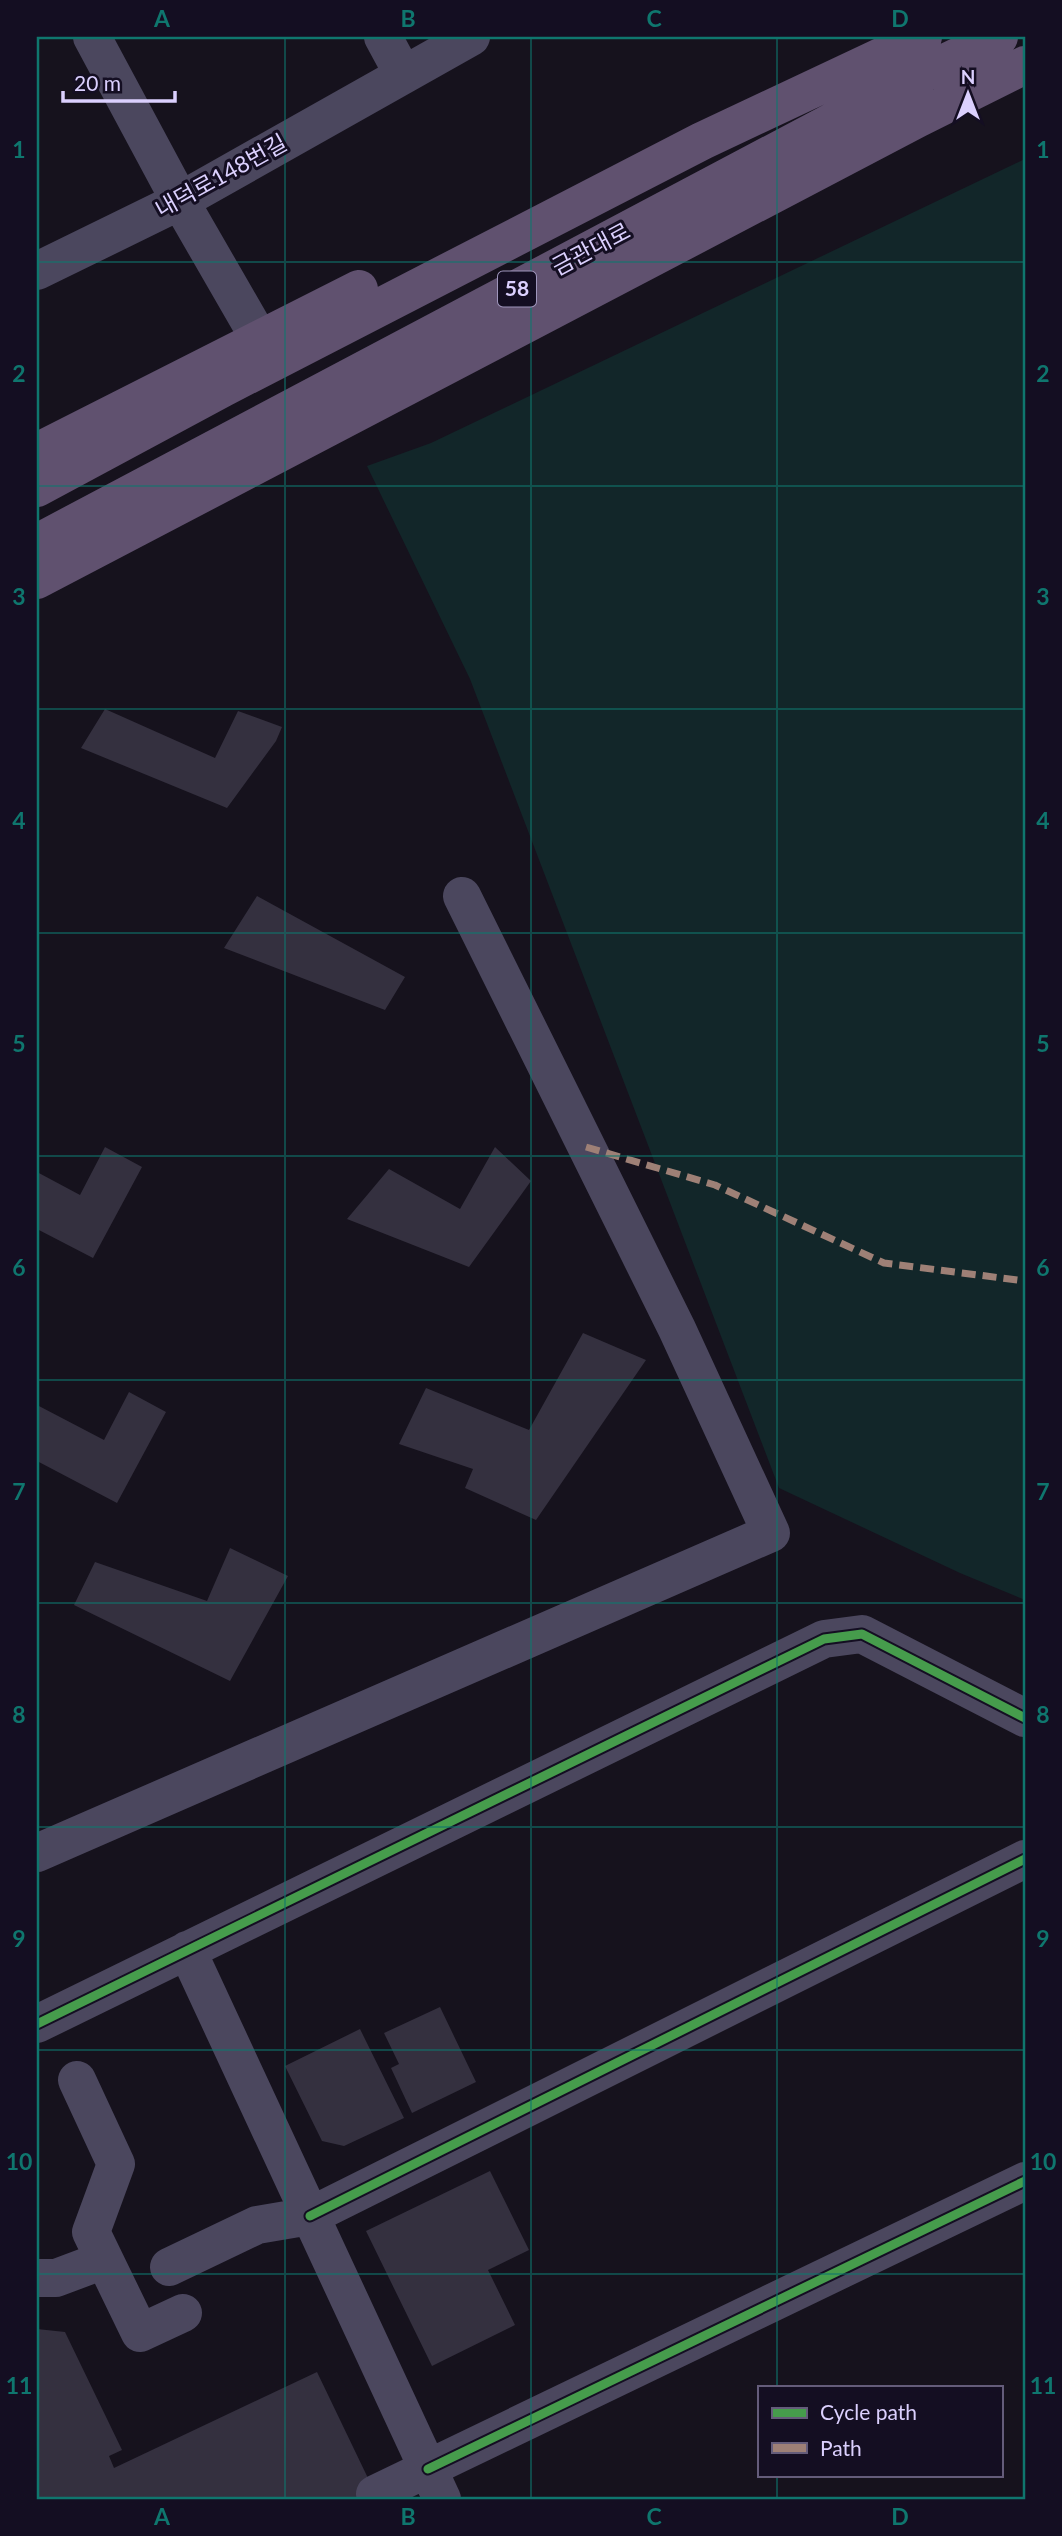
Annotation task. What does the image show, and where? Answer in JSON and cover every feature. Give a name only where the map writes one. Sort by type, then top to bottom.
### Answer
[{"type":"main road","points":[[37,452],[681,128],[923,37]]},
{"type":"main road","name":"금관대로","points":[[37,488],[223,388],[702,141],[923,37]]},
{"type":"main road","name":"금관대로","points":[[37,542],[914,79],[999,37]]},
{"type":"main road","points":[[37,580],[1025,65]]},
{"type":"street","points":[[92,37],[180,201],[260,338]]},
{"type":"street","points":[[383,37],[402,74]]},
{"type":"street","name":"내덕로148번길","points":[[37,271],[180,201],[471,37]]},
{"type":"street","points":[[37,1853],[771,1533],[677,1329],[462,896]]},
{"type":"street","points":[[37,2024],[824,1639],[862,1633],[1025,1718]]},
{"type":"street","points":[[169,2267],[257,2225],[310,2216],[1025,1859]]},
{"type":"street","points":[[187,1950],[435,2484]]},
{"type":"street","points":[[77,2080],[116,2164],[91,2232],[140,2333],[183,2313]]},
{"type":"street","points":[[376,2494],[435,2484],[1025,2180]]},
{"type":"street","points":[[37,2278],[56,2278],[104,2260]]},
{"type":"green space","points":[[1025,159],[1025,1600],[960,1573],[779,1488],[470,679],[367,466],[431,443]]},
{"type":"building","points":[[105,709],[215,758],[238,711],[282,727],[276,741],[227,808],[81,748]]},
{"type":"building","points":[[257,896],[405,977],[385,1010],[224,948]]},
{"type":"building","points":[[105,1147],[142,1167],[93,1258],[37,1229],[37,1172],[80,1195]]},
{"type":"building","points":[[495,1147],[531,1181],[469,1267],[347,1219],[389,1169],[460,1209]]},
{"type":"building","points":[[583,1333],[646,1360],[536,1520],[465,1488],[473,1469],[399,1444],[426,1388],[529,1430]]},
{"type":"building","points":[[129,1392],[166,1412],[117,1503],[37,1461],[37,1405],[104,1440]]},
{"type":"building","points":[[230,1548],[288,1576],[230,1681],[74,1605],[95,1562],[207,1601]]},
{"type":"building","points":[[440,2007],[476,2082],[412,2113],[391,2068],[399,2064],[384,2033]]},
{"type":"building","points":[[360,2029],[404,2118],[344,2146],[322,2141],[285,2066]]},
{"type":"building","points":[[490,2171],[529,2250],[488,2270],[515,2325],[432,2366],[366,2231]]},
{"type":"building","points":[[37,2329],[65,2332],[122,2450],[109,2456],[114,2468],[317,2372],[378,2499],[37,2499]]},
{"type":"marked path","points":[[586,1147],[715,1185],[884,1263],[1025,1281]]},
{"type":"cycle path","points":[[37,2024],[824,1639],[862,1634],[1025,1718]]},
{"type":"cycle path","points":[[310,2216],[1025,1859]]},
{"type":"cycle path","points":[[428,2469],[1025,2181]]}]
